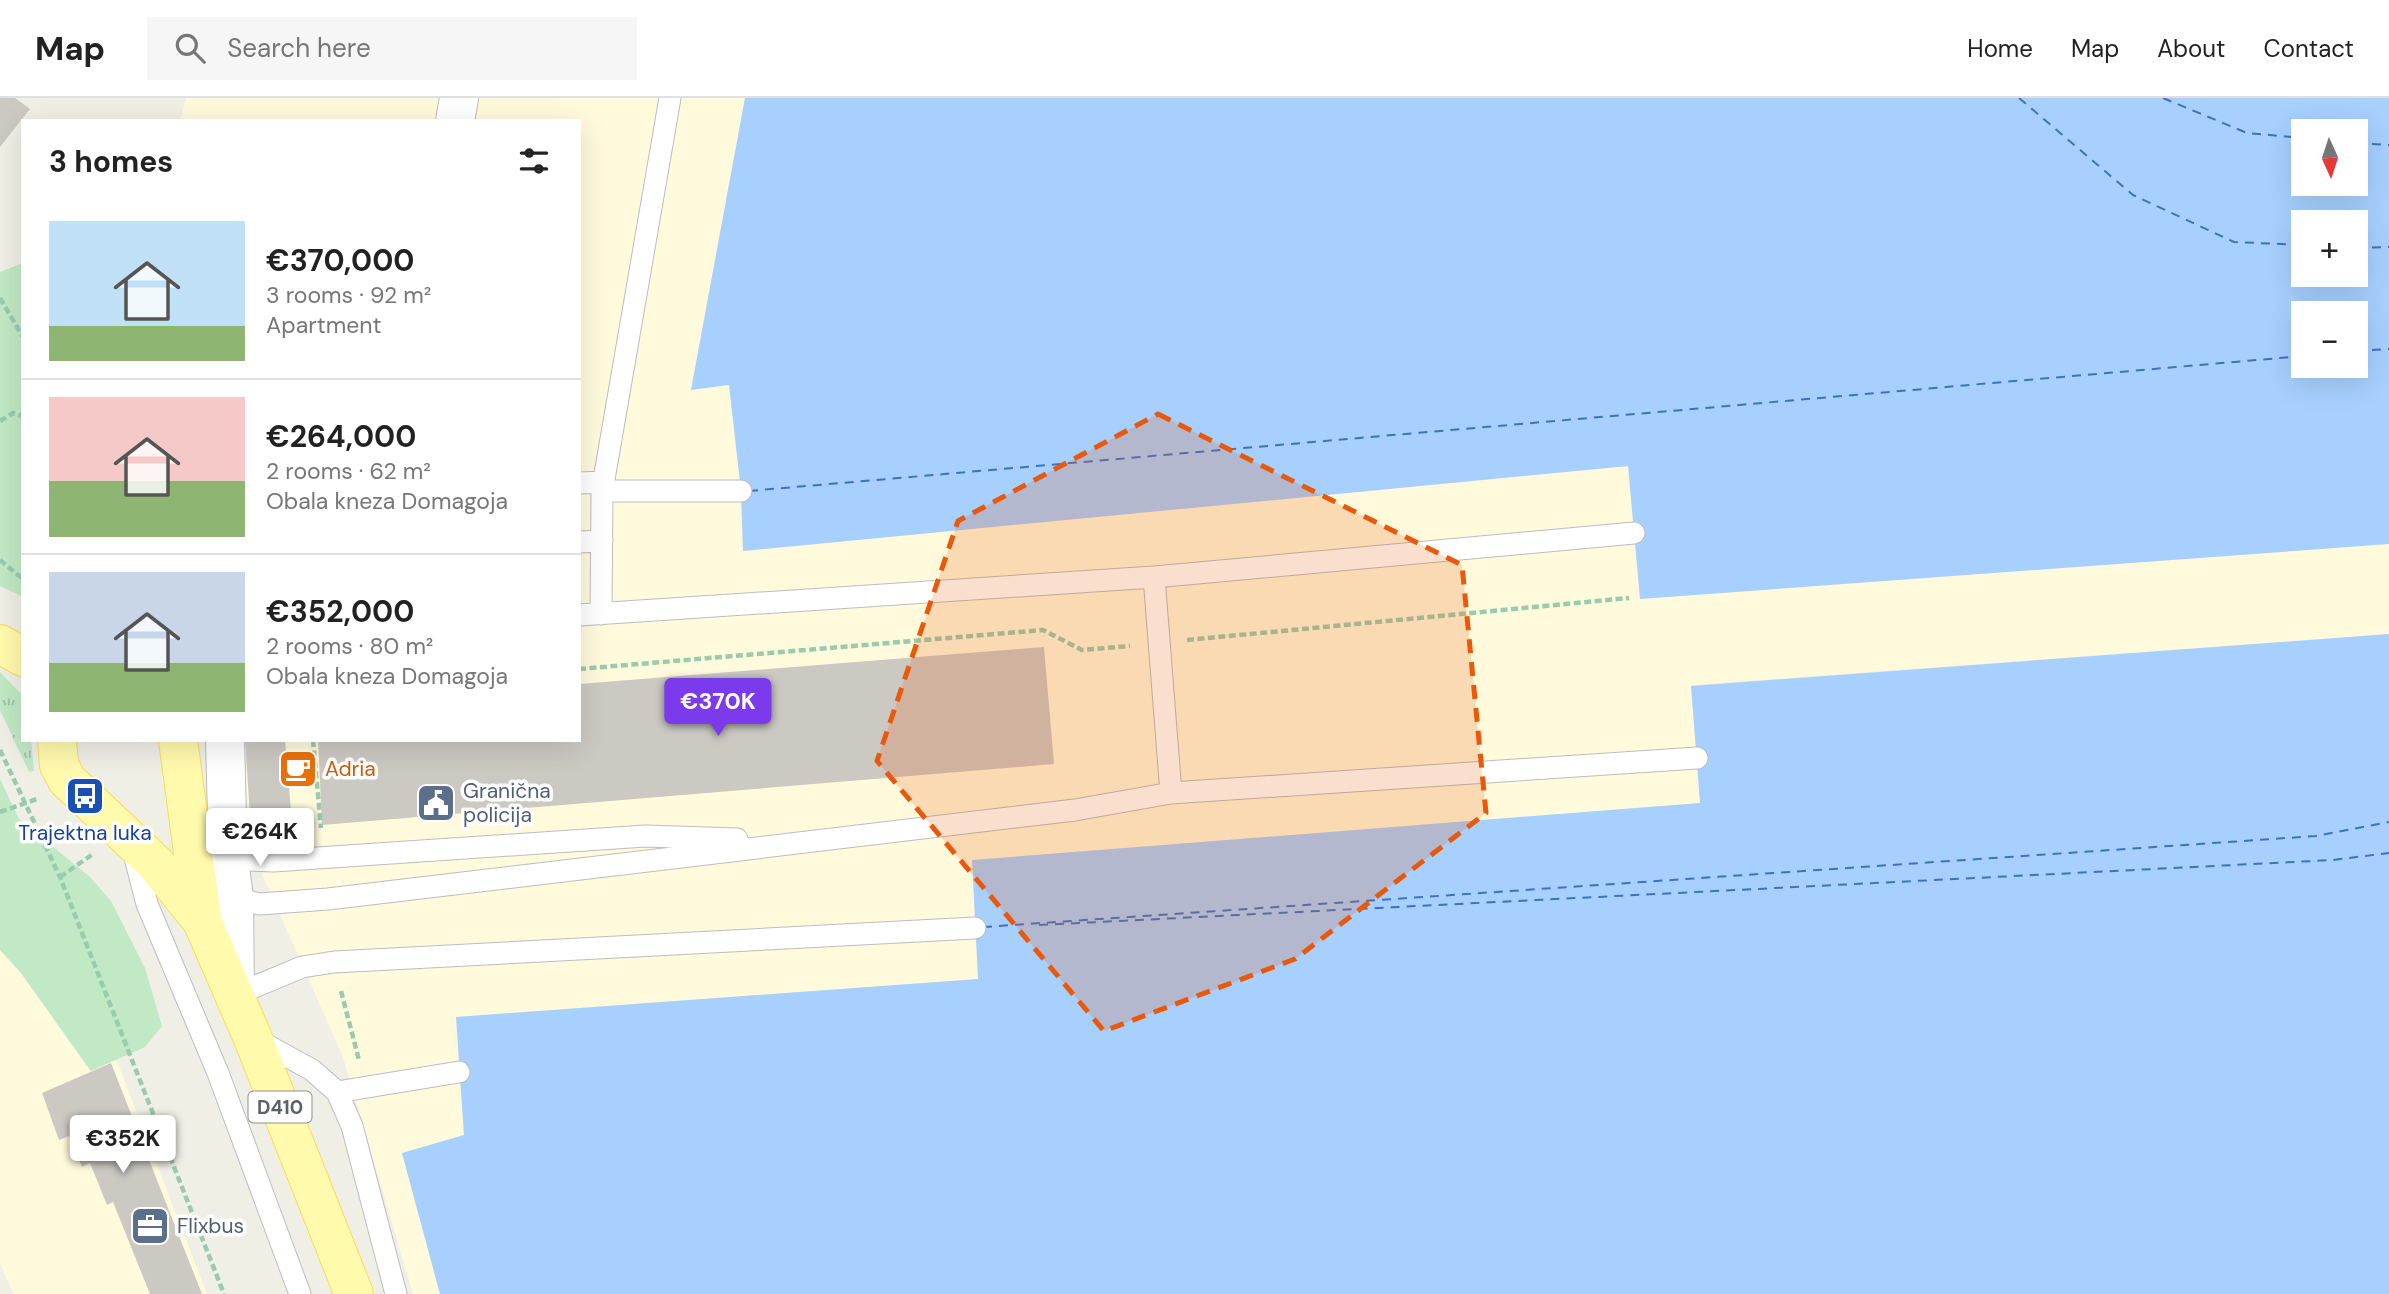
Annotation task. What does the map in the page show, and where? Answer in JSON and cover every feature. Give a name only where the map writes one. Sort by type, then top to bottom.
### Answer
[{"type":"main road","name":"D410","points":[[57,742],[59,765],[67,780],[156,864],[202,921],[252,1036],[354,1294]]},
{"type":"main road","name":"D410","points":[[178,742],[202,921]]},
{"type":"street","points":[[455,119],[459,98]]},
{"type":"street","points":[[225,742],[228,853],[234,897],[235,995]]},
{"type":"lane","points":[[670,98],[603,486],[601,541],[590,615],[1154,576],[1634,533]]},
{"type":"lane","points":[[581,483],[741,491]]},
{"type":"lane","points":[[581,542],[601,541]]},
{"type":"lane","points":[[1154,576],[1171,793]]},
{"type":"lane","points":[[234,897],[259,904],[292,903],[1075,810],[1171,793],[1696,758]]},
{"type":"lane","points":[[228,853],[249,860],[273,861],[645,836],[805,841]]},
{"type":"lane","points":[[130,838],[147,904],[218,1073],[300,1294]]},
{"type":"lane","points":[[235,995],[302,967],[334,962],[975,928]]},
{"type":"lane","points":[[252,1036],[312,1070],[337,1092],[352,1126],[396,1294]]},
{"type":"lane","points":[[337,1092],[459,1072]]},
{"type":"path","points":[[0,298],[21,334]]},
{"type":"path","points":[[0,421],[13,413],[21,415]]},
{"type":"path","points":[[0,560],[21,577]]},
{"type":"path","points":[[581,669],[1043,630],[1082,650],[1629,598]]},
{"type":"path","points":[[313,742],[324,857]]},
{"type":"path","points":[[0,751],[70,901],[224,1294]]},
{"type":"path","points":[[0,812],[41,797]]},
{"type":"path","points":[[334,962],[367,1087]]},
{"type":"highlighted area","points":[[1158,414],[1462,565],[1486,813],[1295,959],[1104,1031],[877,761],[958,521]]},
{"type":"shaded area","points":[[186,98],[745,98],[691,389],[729,384],[741,491],[743,551],[1629,466],[1641,599],[2389,544],[2389,634],[1691,685],[1700,803],[972,860],[979,979],[456,1017],[464,1136],[402,1154],[440,1294],[413,1294],[343,1057],[247,840],[245,742],[581,742],[581,119],[181,119]]},
{"type":"shaded area","points":[[0,950],[21,973],[90,1071],[116,1059],[207,1294],[14,1294],[0,1264]]},
{"type":"green space","points":[[21,264],[21,596],[0,586],[0,272]]},
{"type":"green space","points":[[0,672],[21,694],[21,742],[31,742],[34,771],[29,772],[0,710]]},
{"type":"green space","points":[[0,779],[19,819],[90,877],[111,901],[145,968],[162,1026],[145,1047],[91,1071],[21,973],[0,950]]},
{"type":"water","points":[[745,98],[2389,98],[2389,544],[1640,599],[1628,466],[743,551],[741,491],[729,385],[691,390]]},
{"type":"water","points":[[2389,634],[2389,1294],[440,1294],[402,1153],[464,1135],[456,1017],[978,979],[972,860],[1700,803],[1691,686]]},
{"type":"building","points":[[0,98],[15,98],[30,109],[0,147]]},
{"type":"building","points":[[1044,647],[1054,764],[322,825],[318,742],[581,742],[581,684]]},
{"type":"building","points":[[245,742],[285,742],[293,835],[267,837],[250,816]]},
{"type":"building","points":[[111,1063],[202,1294],[150,1294],[113,1202],[107,1205],[90,1163],[82,1167],[69,1136],[59,1140],[42,1093]]},
{"type":"ferry route","points":[[2019,98],[2133,195],[2234,242],[2291,244]]},
{"type":"ferry route","points":[[2163,98],[2247,133],[2291,137]]},
{"type":"ferry route","points":[[2368,144],[2389,145]]},
{"type":"ferry route","points":[[2368,248],[2389,247]]},
{"type":"ferry route","points":[[2368,350],[2389,349]]},
{"type":"ferry route","points":[[749,491],[2291,357]]},
{"type":"ferry route","points":[[983,927],[2316,836],[2389,822]]},
{"type":"ferry route","points":[[1039,925],[2333,860],[2389,853]]},
{"type":"place","name":"Adria","points":[[298,769]]},
{"type":"place","name":"Trajektna luka","points":[[85,796]]},
{"type":"place","name":"Granična policija","points":[[436,803]]},
{"type":"place","name":"Flixbus","points":[[150,1226]]}]
